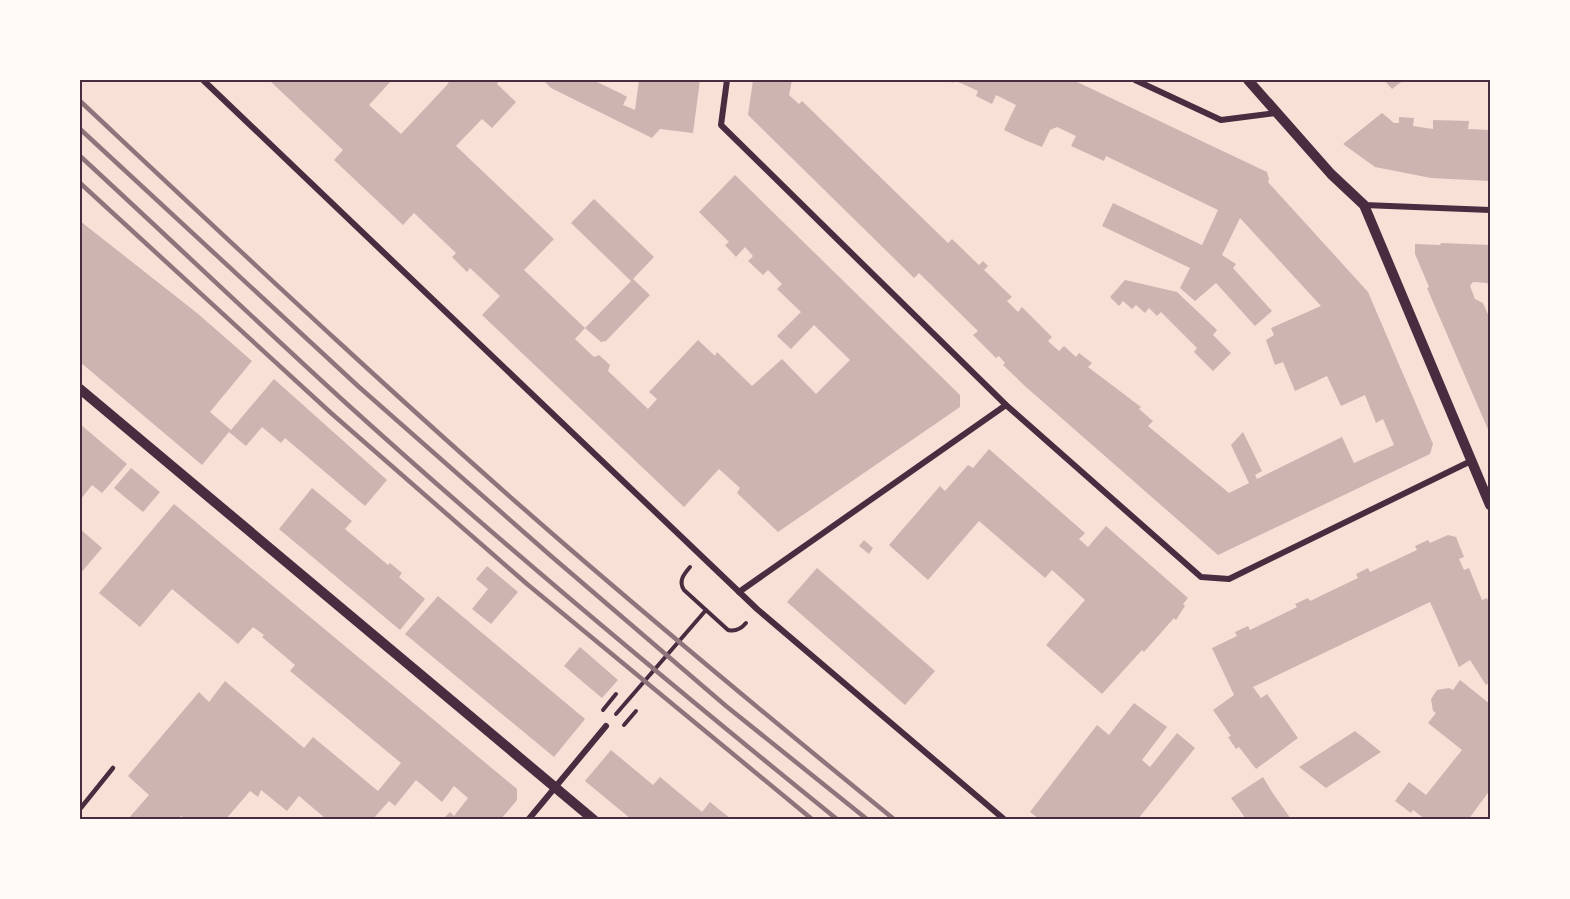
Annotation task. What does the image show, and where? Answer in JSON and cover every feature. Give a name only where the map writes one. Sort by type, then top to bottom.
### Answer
[{"type":"street","points":[[203,80],[739,592],[1005,819]]},
{"type":"street","points":[[727,80],[721,125],[1006,405],[1201,577],[1229,579],[1472,461]]},
{"type":"street","points":[[1135,80],[1221,120],[1276,113]]},
{"type":"street","points":[[1248,80],[1331,174],[1364,205],[1491,505]]},
{"type":"street","points":[[1364,205],[1491,210]]},
{"type":"street","points":[[80,389],[594,819]]},
{"type":"street","points":[[739,592],[1006,405]]},
{"type":"street","points":[[528,819],[606,726]]},
{"type":"lane","points":[[80,808],[113,768]]},
{"type":"path","points":[[684,575],[681,586],[706,610],[728,630],[742,628]]},
{"type":"path","points":[[612,718],[706,610]]},
{"type":"path","points":[[603,710],[616,694]]},
{"type":"path","points":[[622,727],[636,711]]},
{"type":"building","points":[[269,80],[392,80],[369,105],[401,134],[450,80],[499,80],[497,84],[516,102],[492,128],[482,119],[456,146],[554,239],[524,270],[585,328],[575,339],[594,357],[599,355],[610,365],[608,371],[648,409],[657,399],[649,392],[698,340],[715,356],[717,352],[752,386],[782,359],[816,394],[850,360],[814,325],[791,349],[777,336],[801,312],[777,289],[782,284],[768,270],[763,275],[748,261],[753,256],[745,247],[736,257],[725,245],[729,242],[699,212],[735,175],[960,395],[960,407],[778,532],[737,493],[740,488],[719,469],[684,507],[482,315],[500,296],[470,268],[467,272],[452,257],[456,253],[414,213],[403,225],[334,160],[343,150]]},
{"type":"building","points":[[543,80],[593,80],[627,97],[623,105],[635,110],[639,80],[700,80],[693,133],[660,129],[652,138],[551,88]]},
{"type":"building","points":[[753,80],[792,80],[789,95],[799,104],[802,101],[948,243],[952,239],[979,265],[983,261],[988,266],[984,270],[1012,297],[1007,301],[1018,312],[1022,307],[1052,337],[1048,341],[1059,351],[1064,346],[1076,357],[1079,353],[1092,363],[1088,367],[1141,407],[1139,409],[1153,421],[1148,426],[1229,493],[1249,483],[1231,445],[1243,432],[1262,471],[1255,475],[1257,479],[1342,437],[1354,463],[1394,445],[1383,419],[1376,423],[1365,395],[1341,406],[1327,376],[1295,391],[1283,362],[1275,365],[1266,340],[1274,335],[1271,328],[1321,306],[1240,218],[1222,255],[1236,264],[1233,268],[1272,311],[1255,326],[1216,283],[1195,301],[1180,288],[1190,268],[1102,226],[1113,203],[1202,245],[1218,210],[1106,156],[1104,161],[1071,146],[1076,136],[1057,127],[1050,130],[1042,147],[1004,130],[1016,105],[996,95],[992,104],[976,96],[978,91],[954,80],[1073,80],[1267,172],[1268,182],[1368,292],[1433,444],[1430,454],[1218,555],[1026,387],[1003,365],[1005,363],[999,356],[996,358],[973,335],[978,331],[919,273],[914,278],[748,115]]},
{"type":"building","points":[[1384,80],[1404,80],[1392,89]]},
{"type":"building","points":[[1382,113],[1394,123],[1399,123],[1399,117],[1414,118],[1413,126],[1433,129],[1433,120],[1469,121],[1468,129],[1490,130],[1490,181],[1431,178],[1375,167],[1343,144]]},
{"type":"building","points":[[594,199],[654,257],[633,279],[650,295],[606,341],[601,342],[585,328],[631,281],[571,223]]},
{"type":"building","points":[[80,221],[197,313],[252,361],[210,412],[231,430],[274,379],[387,480],[365,506],[285,438],[281,443],[262,427],[246,446],[229,432],[202,465],[80,362]]},
{"type":"building","points":[[1441,243],[1490,245],[1490,287],[1487,283],[1473,282],[1470,286],[1475,299],[1483,303],[1490,319],[1490,434],[1427,288],[1429,287],[1415,254],[1415,244],[1440,245]]},
{"type":"building","points":[[1125,280],[1177,292],[1217,330],[1213,335],[1231,353],[1213,371],[1194,352],[1197,348],[1161,312],[1157,316],[1149,308],[1145,313],[1136,305],[1132,309],[1123,301],[1119,306],[1110,297]]},
{"type":"building","points":[[80,424],[127,464],[102,493],[92,485],[80,500]]},
{"type":"building","points":[[989,449],[1085,533],[1079,539],[1088,547],[1106,526],[1188,598],[1176,620],[1174,618],[1144,652],[1142,650],[1102,694],[1046,645],[1085,600],[1052,570],[1045,578],[979,521],[928,580],[889,545],[940,486],[945,491],[968,465],[973,468]]},
{"type":"building","points":[[131,468],[160,492],[143,512],[114,488]]},
{"type":"building","points":[[312,488],[352,521],[345,529],[388,565],[390,563],[402,573],[399,577],[425,599],[400,630],[279,529]]},
{"type":"building","points":[[174,504],[517,789],[517,800],[501,819],[443,819],[450,812],[454,816],[468,798],[454,786],[442,802],[416,780],[395,806],[389,801],[373,819],[326,819],[299,796],[287,811],[261,790],[258,797],[250,791],[226,819],[186,819],[181,816],[178,819],[128,819],[149,795],[128,776],[199,692],[209,702],[225,681],[304,748],[313,737],[378,791],[401,763],[290,671],[295,665],[253,627],[238,644],[172,589],[140,627],[99,593]]},
{"type":"building","points":[[80,529],[102,548],[80,574]]},
{"type":"building","points":[[1448,535],[1456,537],[1464,557],[1459,559],[1464,570],[1469,568],[1482,600],[1487,598],[1490,605],[1488,612],[1490,618],[1490,682],[1486,685],[1470,660],[1459,667],[1430,602],[1253,687],[1261,698],[1267,694],[1298,738],[1256,769],[1239,747],[1236,749],[1228,737],[1231,736],[1213,710],[1234,695],[1212,648],[1237,636],[1235,632],[1248,626],[1250,630],[1297,607],[1295,604],[1308,598],[1310,601],[1358,578],[1356,574],[1368,568],[1370,572],[1417,550],[1415,546],[1428,540],[1430,543]]},
{"type":"building","points":[[864,540],[873,548],[869,554],[859,546]]},
{"type":"building","points":[[487,566],[518,592],[491,624],[472,609],[488,589],[476,579]]},
{"type":"building","points":[[817,568],[935,671],[905,705],[787,602]]},
{"type":"building","points":[[438,596],[585,719],[554,757],[405,634]]},
{"type":"building","points":[[580,647],[618,680],[602,698],[564,666]]},
{"type":"building","points":[[1460,680],[1490,704],[1490,790],[1468,820],[1465,818],[1425,819],[1413,810],[1411,813],[1395,801],[1409,782],[1426,795],[1462,750],[1428,723],[1436,713],[1433,711],[1431,699],[1437,690],[1449,688],[1453,690]]},
{"type":"building","points":[[1134,703],[1167,727],[1142,760],[1150,767],[1177,733],[1195,748],[1138,819],[1039,819],[1030,812],[1097,725],[1109,735]]},
{"type":"building","points":[[1355,731],[1381,752],[1326,788],[1299,767]]},
{"type":"building","points":[[611,750],[653,785],[660,777],[702,812],[710,802],[731,819],[631,819],[585,781]]},
{"type":"building","points":[[1263,777],[1291,819],[1246,819],[1231,798]]},
{"type":"railway","points":[[80,101],[319,324],[501,489],[686,648],[895,820]]},
{"type":"railway","points":[[80,129],[359,387],[551,556],[726,706],[868,820]]},
{"type":"railway","points":[[80,156],[347,404],[467,511],[651,667],[838,820]]},
{"type":"railway","points":[[80,183],[331,413],[527,584],[813,820]]}]
